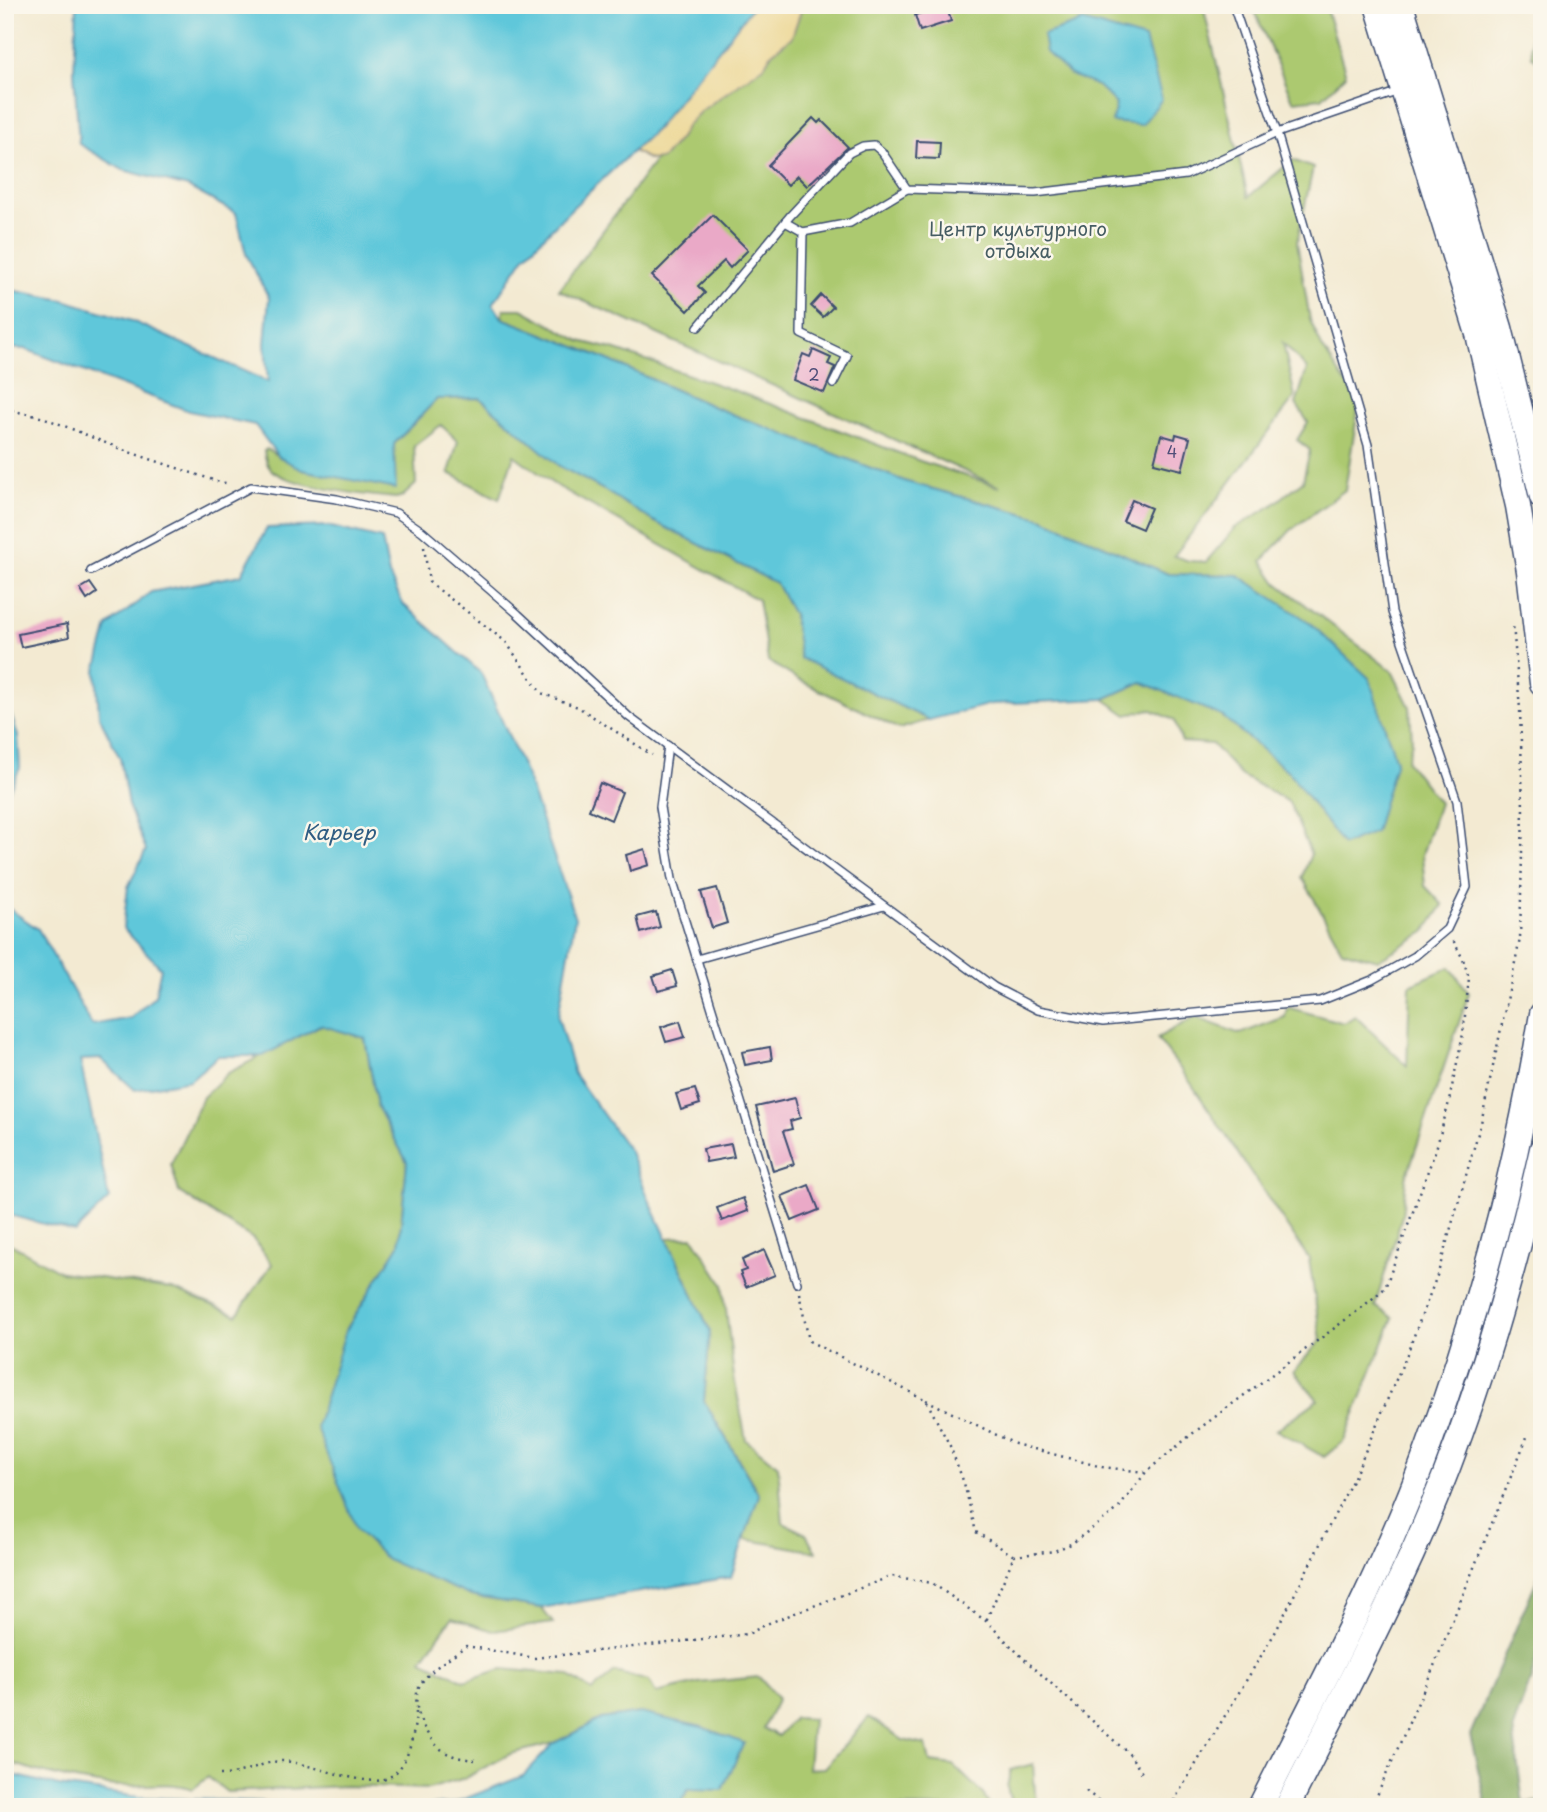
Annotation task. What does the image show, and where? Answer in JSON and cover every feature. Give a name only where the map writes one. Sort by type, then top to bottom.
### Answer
[{"type":"highway","points":[[1377,5],[1478,334],[1518,506],[1530,571],[1542,683]]},
{"type":"highway","points":[[1401,5],[1500,328],[1542,497]]},
{"type":"highway","points":[[1260,1807],[1389,1545],[1428,1449],[1486,1271],[1527,1105],[1542,1014]]},
{"type":"highway","points":[[1287,1807],[1412,1552],[1451,1457],[1488,1351],[1542,1149]]},
{"type":"lane","points":[[90,571],[251,487],[337,499],[396,513],[422,531],[518,614],[629,717],[994,987],[1038,1010],[1103,1022],[1320,1001],[1371,981],[1415,956],[1447,929],[1467,887],[1457,802],[1392,612],[1368,445],[1277,133],[1233,5]]},
{"type":"lane","points":[[785,222],[803,232],[850,223],[907,189],[1035,192],[1186,175],[1277,133],[1402,90]]},
{"type":"lane","points":[[698,327],[785,222],[849,153],[863,146],[874,145],[882,152],[907,189]]},
{"type":"lane","points":[[803,232],[801,334],[847,356],[834,384]]},
{"type":"lane","points":[[668,746],[660,807],[672,878],[797,1283]]},
{"type":"lane","points":[[697,959],[884,906]]},
{"type":"path","points":[[5,409],[45,418],[123,450],[216,481],[251,487]]},
{"type":"path","points":[[422,531],[429,582],[506,642],[541,693],[578,707],[652,755]]},
{"type":"path","points":[[1170,1807],[1276,1631],[1355,1475],[1407,1354],[1438,1273],[1481,1123],[1520,939],[1523,808],[1520,709],[1512,617]]},
{"type":"path","points":[[926,1400],[950,1446],[964,1483],[976,1532],[1014,1556],[1054,1551],[1071,1544],[1118,1509],[1146,1472],[1192,1434],[1360,1310],[1385,1288],[1436,1149],[1463,1034],[1469,978],[1463,959],[1447,929]]},
{"type":"path","points":[[797,1283],[809,1340],[1015,1444],[1102,1467],[1146,1472]]},
{"type":"path","points":[[1373,1807],[1434,1666],[1527,1437]]},
{"type":"path","points":[[986,1621],[1014,1556]]},
{"type":"path","points":[[220,1775],[229,1776],[252,1766],[284,1761],[381,1780],[400,1768],[409,1749],[414,1732],[419,1686],[445,1660],[466,1646],[535,1658],[748,1634],[769,1623],[892,1576],[932,1583],[986,1621],[1130,1755],[1142,1773]]},
{"type":"path","points":[[416,1709],[431,1740],[447,1754],[475,1760]]},
{"type":"path","points":[[1086,1791],[1107,1807]]},
{"type":"path","points":[[1175,1800],[1190,1807]]},
{"type":"green space","name":"Центр культурного отдыха","points":[[776,5],[1203,5],[1248,197],[1293,160],[1313,168],[1297,242],[1310,320],[1322,347],[1359,403],[1345,490],[1291,530],[1262,561],[1277,583],[1392,671],[1410,707],[1412,742],[1407,761],[1439,803],[1422,855],[1425,886],[1443,905],[1425,932],[1378,960],[1342,950],[1302,877],[1311,854],[1289,802],[1240,775],[1212,744],[1182,742],[1174,720],[1150,709],[1127,715],[1104,699],[1142,682],[1222,716],[1289,772],[1343,845],[1238,575],[1168,574],[1044,519],[907,482],[714,407],[599,356],[502,318],[504,309],[522,309],[580,341],[616,350],[736,391],[920,461],[1000,487],[559,290],[668,143]],"holes":[[[1283,343],[1307,369],[1296,404],[1308,422],[1297,440],[1310,450],[1303,481],[1273,505],[1235,528],[1206,562],[1189,561],[1174,556],[1295,397]]]},
{"type":"green space","points":[[1252,5],[1325,5],[1346,75],[1322,98],[1293,101]]},
{"type":"green space","points":[[1532,5],[1542,5],[1542,65],[1532,56]]},
{"type":"green space","points":[[480,398],[559,466],[653,521],[776,583],[793,614],[801,658],[929,720],[899,729],[799,680],[768,661],[758,600],[552,483],[514,455],[499,499],[449,473],[458,441],[441,425],[414,446],[416,484],[403,496],[396,498],[308,485],[277,474],[266,461],[264,451],[267,449],[278,456],[395,489],[394,444],[437,399]]},
{"type":"green space","points":[[1450,967],[1469,993],[1406,1178],[1402,1216],[1375,1306],[1393,1318],[1344,1441],[1324,1457],[1276,1430],[1318,1400],[1294,1371],[1321,1340],[1309,1259],[1188,1079],[1157,1038],[1195,1017],[1240,1034],[1285,1017],[1287,1007],[1344,1023],[1355,1016],[1407,1066],[1410,985]]},
{"type":"green space","points":[[321,1025],[365,1038],[377,1106],[407,1162],[399,1245],[346,1330],[471,1596],[541,1608],[553,1623],[493,1631],[452,1618],[422,1660],[464,1681],[502,1669],[568,1675],[592,1691],[615,1672],[649,1681],[656,1693],[698,1683],[759,1677],[778,1699],[763,1728],[778,1736],[794,1718],[812,1719],[808,1769],[824,1768],[869,1717],[903,1740],[926,1745],[930,1762],[953,1765],[983,1794],[990,1807],[679,1807],[688,1788],[744,1743],[702,1727],[640,1713],[601,1719],[554,1743],[510,1754],[465,1778],[429,1789],[345,1786],[227,1792],[208,1777],[193,1789],[161,1784],[118,1786],[68,1779],[5,1761],[5,1241],[61,1272],[172,1289],[237,1315],[272,1264],[253,1239],[179,1192],[171,1164],[203,1097],[228,1073]]},
{"type":"green space","points":[[693,1237],[723,1284],[734,1377],[746,1440],[778,1466],[783,1523],[806,1534],[816,1552],[744,1539],[759,1494],[704,1401],[710,1331],[667,1238]]},
{"type":"green space","points":[[1538,1577],[1542,1592],[1542,1637],[1531,1679],[1513,1728],[1523,1803],[1542,1801],[1542,1807],[1487,1807],[1470,1735]]},
{"type":"green space","points":[[1033,1764],[1036,1807],[1012,1807],[1007,1787],[1011,1770]]},
{"type":"sand","points":[[754,5],[803,5],[792,37],[772,53],[764,66],[701,111],[662,159],[650,160],[633,151],[655,130]]},
{"type":"water","points":[[77,5],[754,5],[655,130],[525,256],[493,304],[502,318],[599,356],[714,407],[907,482],[1044,519],[1168,574],[1238,575],[1309,622],[1369,678],[1396,761],[1375,832],[1343,845],[1289,772],[1222,716],[1142,682],[1104,699],[991,704],[929,720],[800,658],[793,614],[776,583],[653,521],[559,466],[480,398],[437,399],[394,444],[396,489],[302,470],[278,456],[255,425],[189,411],[25,349],[5,348],[5,289],[64,300],[132,321],[268,382],[265,344],[269,298],[246,254],[236,213],[188,187],[123,170],[79,144],[74,71]]},
{"type":"water","points":[[1083,21],[1145,39],[1162,99],[1142,125],[1112,122],[1116,104],[1098,86],[1070,75],[1046,52],[1043,35]]},
{"type":"water","name":"Карьер","points":[[327,526],[382,539],[389,575],[403,604],[481,673],[527,777],[575,918],[558,1017],[574,1074],[630,1152],[650,1202],[710,1331],[704,1401],[759,1495],[731,1577],[541,1608],[471,1596],[387,1560],[357,1530],[316,1427],[346,1330],[399,1245],[407,1162],[377,1106],[365,1038],[320,1025],[263,1056],[218,1056],[190,1080],[135,1090],[101,1059],[80,1060],[109,1199],[75,1232],[5,1214],[5,906],[38,929],[92,1025],[131,1018],[155,996],[161,968],[123,928],[128,887],[146,850],[128,805],[120,758],[99,716],[96,671],[108,626],[151,592],[241,575],[267,528]]},
{"type":"water","points":[[5,696],[18,736],[20,768],[5,799]]},
{"type":"water","points":[[640,1713],[702,1727],[744,1743],[722,1790],[688,1789],[679,1807],[416,1807],[454,1803],[523,1776],[554,1743],[601,1719]]},
{"type":"water","points":[[5,1773],[59,1786],[139,1797],[393,1807],[5,1807]]},
{"type":"building","points":[[946,5],[951,21],[920,31],[915,15]]},
{"type":"building","points":[[813,118],[818,123],[821,120],[848,147],[807,186],[797,176],[788,185],[768,165]]},
{"type":"building","points":[[917,141],[940,142],[939,159],[916,158]]},
{"type":"building","points":[[713,215],[748,250],[730,268],[724,261],[698,286],[705,293],[688,311],[652,276]]},
{"type":"building","points":[[821,295],[833,307],[823,317],[811,306]]},
{"type":"building","points":[[813,350],[831,358],[828,364],[835,367],[824,393],[793,380],[803,354],[810,357]]},
{"type":"building","points":[[1176,434],[1190,438],[1182,470],[1154,463],[1161,435],[1175,439]]},
{"type":"building","points":[[1132,500],[1151,508],[1142,529],[1123,521]]},
{"type":"building","points":[[90,583],[97,593],[87,600],[80,589]]},
{"type":"building","points":[[67,624],[69,637],[21,647],[18,634]]},
{"type":"building","points":[[600,783],[622,792],[611,820],[589,810]]},
{"type":"building","points":[[645,849],[649,865],[630,871],[626,855]]},
{"type":"building","points":[[717,888],[727,923],[712,928],[701,892]]},
{"type":"building","points":[[656,912],[660,927],[641,933],[637,917]]},
{"type":"building","points":[[672,970],[677,986],[658,991],[653,976]]},
{"type":"building","points":[[680,1021],[685,1037],[666,1042],[661,1027]]},
{"type":"building","points":[[770,1047],[772,1060],[745,1065],[742,1052]]},
{"type":"building","points":[[695,1089],[700,1104],[681,1110],[676,1094]]},
{"type":"building","points":[[795,1098],[800,1118],[790,1121],[792,1129],[783,1131],[794,1164],[773,1171],[756,1107]]},
{"type":"building","points":[[731,1144],[734,1157],[706,1162],[703,1149]]},
{"type":"building","points":[[809,1185],[819,1210],[792,1221],[782,1196]]},
{"type":"building","points":[[743,1198],[748,1211],[722,1221],[717,1208]]},
{"type":"building","points":[[764,1250],[775,1275],[746,1287],[740,1272],[746,1270],[742,1260]]}]
